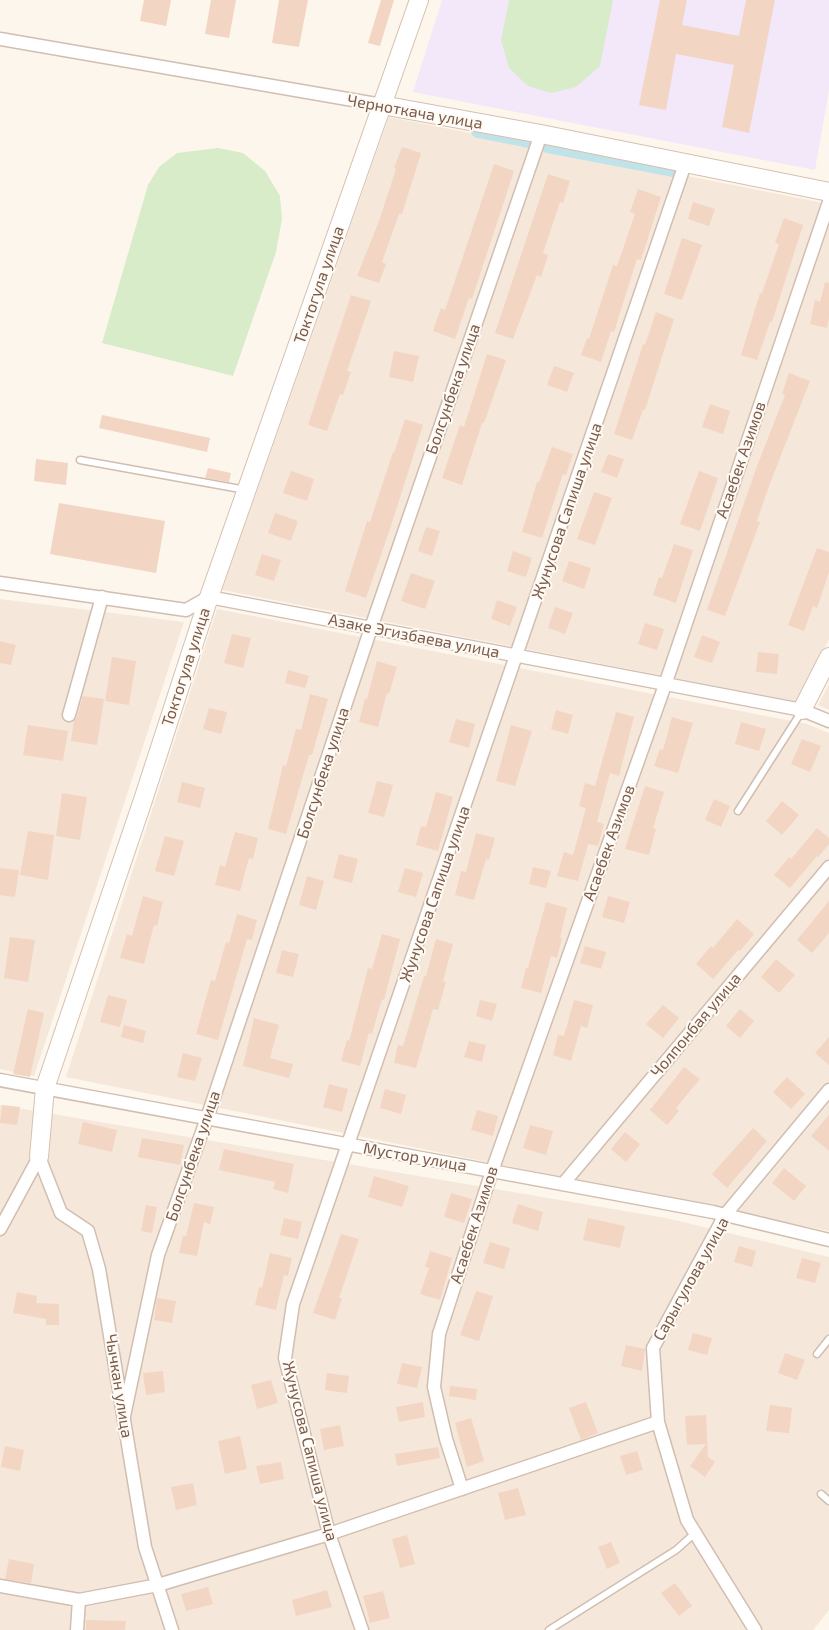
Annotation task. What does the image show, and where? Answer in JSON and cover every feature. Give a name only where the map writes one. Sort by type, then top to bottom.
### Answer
[{"type":"street","name":"Токтогула улица","points":[[0,1229],[39,1157],[45,1088],[143,800],[208,596],[419,0]]},
{"type":"street","name":"Черноткача улица","points":[[0,39],[541,134],[829,192]]},
{"type":"street","name":"Болсунбека улица","points":[[124,1416],[158,1255],[207,1118],[371,628],[541,134]]},
{"type":"street","name":"Жунусова Сапиша улица","points":[[362,1630],[329,1534],[285,1358],[293,1304],[685,164]]},
{"type":"street","name":"Асаебек Азимов","points":[[462,1489],[446,1439],[434,1387],[439,1334],[492,1171],[665,685],[829,202]]},
{"type":"street","points":[[0,583],[186,610],[208,596]]},
{"type":"street","name":"Азаке Эгизбаева улица","points":[[208,596],[802,710],[829,721]]},
{"type":"street","points":[[69,715],[102,597]]},
{"type":"street","points":[[802,710],[829,657]]},
{"type":"street","name":"Чолпонбая улица","points":[[563,1184],[829,866]]},
{"type":"street","name":"Мустор улица","points":[[0,1080],[725,1215],[829,1240]]},
{"type":"street","name":"Сарыгулова улица","points":[[755,1630],[687,1520],[658,1422],[653,1348],[725,1215],[829,1090]]},
{"type":"street","name":"Чычкан улица","points":[[39,1157],[61,1213],[88,1231],[99,1268],[145,1547],[172,1630]]},
{"type":"street","points":[[0,1586],[79,1600],[158,1586],[329,1534],[658,1422]]},
{"type":"street","points":[[77,1630],[79,1600]]},
{"type":"lane","points":[[80,460],[247,490]]},
{"type":"lane","points":[[738,811],[802,710]]},
{"type":"lane","points":[[817,1354],[829,1338]]},
{"type":"lane","points":[[821,1494],[829,1501]]},
{"type":"lane","points":[[548,1630],[676,1550],[695,1533]]},
{"type":"shaded area","points":[[442,0],[829,0],[829,90],[815,170],[413,92]]},
{"type":"shaded area","points":[[389,117],[829,204],[829,639],[798,702],[222,590]]},
{"type":"shaded area","points":[[0,599],[184,622],[34,1076],[0,1069]]},
{"type":"shaded area","points":[[217,609],[807,724],[829,733],[829,1231],[66,1077]]},
{"type":"shaded area","points":[[829,684],[829,710],[818,705]]},
{"type":"shaded area","points":[[0,1105],[666,1218],[829,1257],[829,1610],[813,1630],[0,1630]]},
{"type":"green space","points":[[509,0],[613,0],[600,66],[576,87],[551,93],[528,86],[509,68],[501,40]]},
{"type":"green space","points":[[218,148],[243,153],[265,171],[280,196],[282,219],[276,252],[233,376],[102,343],[148,185],[159,167],[177,153]]},
{"type":"building","points":[[144,0],[171,0],[166,26],[140,21]]},
{"type":"building","points":[[211,0],[236,0],[229,38],[205,34]]},
{"type":"building","points":[[279,0],[308,0],[299,47],[272,43]]},
{"type":"building","points":[[381,0],[394,0],[380,46],[368,43]]},
{"type":"building","points":[[660,0],[687,0],[682,25],[739,36],[746,0],[775,0],[749,133],[722,127],[734,65],[676,54],[666,110],[639,105]]},
{"type":"building","points":[[402,147],[421,153],[402,214],[399,214],[382,262],[386,264],[379,283],[357,276],[379,221]]},
{"type":"building","points":[[494,164],[514,171],[472,299],[469,298],[455,339],[433,331],[441,308],[445,310]]},
{"type":"building","points":[[548,174],[570,181],[563,203],[560,202],[543,253],[548,255],[541,277],[537,275],[513,339],[495,333]]},
{"type":"building","points":[[638,189],[661,197],[641,260],[637,259],[614,332],[611,331],[601,362],[581,355],[587,338],[589,339],[613,265],[617,266],[635,214],[630,212]]},
{"type":"building","points":[[693,202],[715,209],[709,226],[688,219]]},
{"type":"building","points":[[784,218],[803,225],[772,322],[770,322],[757,360],[741,355],[760,293],[762,293],[779,244],[775,243]]},
{"type":"building","points":[[682,238],[702,245],[682,300],[664,294]]},
{"type":"building","points":[[825,282],[829,283],[829,318],[827,328],[810,324],[815,300],[820,302]]},
{"type":"building","points":[[351,295],[371,301],[347,371],[351,372],[343,395],[340,394],[327,431],[308,425]]},
{"type":"building","points":[[656,312],[674,319],[645,410],[643,410],[632,440],[614,434],[643,344],[645,345]]},
{"type":"building","points":[[394,351],[419,356],[413,382],[389,377]]},
{"type":"building","points":[[487,354],[506,360],[484,423],[482,423],[462,485],[442,478],[460,425],[464,427]]},
{"type":"building","points":[[554,366],[574,373],[567,392],[547,385]]},
{"type":"building","points":[[789,373],[810,381],[769,486],[757,521],[760,522],[725,616],[707,610],[757,466],[785,395],[782,394]]},
{"type":"building","points":[[710,404],[730,411],[723,434],[702,427]]},
{"type":"building","points":[[102,415],[210,438],[207,452],[99,428]]},
{"type":"building","points":[[405,419],[423,425],[366,598],[345,591],[367,521],[370,522]]},
{"type":"building","points":[[552,447],[573,454],[566,475],[563,474],[542,538],[522,532],[537,482],[539,482]]},
{"type":"building","points":[[608,454],[624,459],[617,478],[601,472]]},
{"type":"building","points":[[36,459],[68,463],[66,485],[34,481]]},
{"type":"building","points":[[208,468],[231,473],[229,482],[205,478]]},
{"type":"building","points":[[291,471],[314,479],[307,501],[283,493]]},
{"type":"building","points":[[699,471],[718,478],[700,531],[680,524]]},
{"type":"building","points":[[594,492],[612,498],[595,545],[577,539]]},
{"type":"building","points":[[59,503],[165,521],[156,573],[50,554]]},
{"type":"building","points":[[275,513],[298,521],[291,541],[268,533]]},
{"type":"building","points":[[426,527],[440,531],[432,556],[418,551]]},
{"type":"building","points":[[674,544],[693,550],[676,603],[653,595],[659,577],[662,578]]},
{"type":"building","points":[[817,548],[829,552],[829,572],[817,608],[813,606],[804,631],[788,625]]},
{"type":"building","points":[[513,551],[532,558],[526,577],[507,571]]},
{"type":"building","points":[[262,554],[281,560],[274,581],[255,575]]},
{"type":"building","points":[[569,561],[591,568],[584,589],[562,581]]},
{"type":"building","points":[[411,573],[435,581],[425,609],[401,601]]},
{"type":"building","points":[[497,600],[517,607],[510,626],[491,619]]},
{"type":"building","points":[[555,607],[573,613],[565,634],[548,628]]},
{"type":"building","points":[[645,623],[664,629],[657,650],[638,644]]},
{"type":"building","points":[[232,634],[251,638],[243,668],[224,663]]},
{"type":"building","points":[[702,635],[720,642],[712,663],[694,657]]},
{"type":"building","points":[[0,641],[16,645],[11,665],[0,663]]},
{"type":"building","points":[[758,652],[779,654],[777,674],[756,672]]},
{"type":"building","points":[[112,657],[136,661],[129,705],[105,701]]},
{"type":"building","points":[[377,661],[397,667],[389,694],[387,693],[378,727],[359,722]]},
{"type":"building","points":[[288,670],[309,676],[305,688],[285,683]]},
{"type":"building","points":[[310,694],[328,699],[312,755],[309,755],[286,834],[268,829],[283,765],[286,766],[296,729],[301,730]]},
{"type":"building","points":[[83,696],[104,699],[97,745],[71,741],[74,721]]},
{"type":"building","points":[[209,708],[227,712],[221,734],[203,729]]},
{"type":"building","points":[[556,710],[573,715],[568,734],[551,729]]},
{"type":"building","points":[[616,712],[634,717],[619,776],[610,773],[597,822],[604,824],[598,846],[588,844],[578,881],[557,876],[564,852],[573,855],[586,808],[579,806],[585,783],[595,786]]},
{"type":"building","points":[[672,717],[693,723],[678,773],[654,766],[660,749],[663,750]]},
{"type":"building","points":[[456,719],[475,724],[469,748],[449,742]]},
{"type":"building","points":[[741,722],[766,729],[759,751],[735,744]]},
{"type":"building","points":[[28,725],[68,731],[63,761],[23,755]]},
{"type":"building","points":[[511,725],[532,731],[515,786],[496,781]]},
{"type":"building","points":[[802,739],[821,746],[810,772],[791,764]]},
{"type":"building","points":[[377,781],[393,785],[384,817],[368,813]]},
{"type":"building","points":[[182,782],[205,788],[200,808],[177,802]]},
{"type":"building","points":[[645,786],[664,792],[653,828],[656,829],[649,855],[625,849]]},
{"type":"building","points":[[436,792],[453,797],[438,851],[416,845],[421,826],[426,827]]},
{"type":"building","points":[[62,793],[87,797],[80,840],[56,836]]},
{"type":"building","points":[[714,799],[730,806],[721,827],[705,820]]},
{"type":"building","points":[[782,801],[799,815],[782,835],[766,821]]},
{"type":"building","points":[[817,828],[829,838],[829,844],[790,888],[774,875],[789,857],[791,859]]},
{"type":"building","points":[[28,831],[54,835],[48,880],[20,875]]},
{"type":"building","points":[[235,832],[258,838],[253,859],[249,858],[240,891],[215,885],[220,865],[225,867]]},
{"type":"building","points":[[476,833],[495,838],[489,860],[486,859],[474,900],[455,895],[461,871],[466,872]]},
{"type":"building","points":[[165,836],[184,841],[174,876],[155,871]]},
{"type":"building","points":[[339,854],[358,859],[352,883],[333,878]]},
{"type":"building","points":[[533,867],[551,871],[546,888],[529,884]]},
{"type":"building","points":[[0,868],[19,870],[15,897],[0,895]]},
{"type":"building","points":[[405,868],[423,873],[416,897],[398,892]]},
{"type":"building","points":[[307,876],[324,881],[316,910],[299,905]]},
{"type":"building","points":[[143,896],[163,902],[157,926],[154,925],[144,964],[120,958],[127,934],[132,936]]},
{"type":"building","points":[[608,896],[630,902],[624,923],[602,917]]},
{"type":"building","points":[[829,901],[829,933],[812,953],[797,940]]},
{"type":"building","points":[[546,902],[567,908],[557,958],[551,956],[541,993],[521,988]]},
{"type":"building","points":[[237,914],[257,920],[252,940],[247,939],[218,1040],[196,1034],[211,980],[215,981],[226,942],[229,943]]},
{"type":"building","points":[[737,919],[754,934],[713,979],[696,964],[711,946],[713,948]]},
{"type":"building","points":[[382,934],[400,939],[384,1000],[382,999],[372,1034],[369,1033],[360,1066],[341,1061],[347,1040],[349,1041],[368,968],[372,969]]},
{"type":"building","points":[[10,937],[35,940],[28,982],[4,978]]},
{"type":"building","points":[[436,939],[453,944],[443,981],[446,982],[438,1010],[433,1009],[416,1068],[394,1063],[398,1045],[403,1046]]},
{"type":"building","points":[[585,946],[606,952],[601,969],[580,963]]},
{"type":"building","points":[[282,950],[299,954],[293,977],[276,973]]},
{"type":"building","points":[[776,959],[795,975],[779,993],[761,977]]},
{"type":"building","points":[[108,995],[127,1000],[120,1027],[100,1022]]},
{"type":"building","points":[[480,1000],[497,1004],[492,1021],[476,1016]]},
{"type":"building","points":[[574,1000],[593,1005],[587,1028],[581,1026],[571,1061],[553,1055],[558,1035],[564,1036]]},
{"type":"building","points":[[663,1005],[679,1018],[663,1038],[646,1024]]},
{"type":"building","points":[[28,1009],[44,1013],[30,1077],[13,1074]]},
{"type":"building","points":[[740,1009],[754,1021],[740,1038],[726,1026]]},
{"type":"building","points":[[254,1018],[279,1025],[270,1058],[293,1064],[289,1078],[243,1066]]},
{"type":"building","points":[[124,1025],[146,1031],[143,1043],[121,1037]]},
{"type":"building","points":[[829,1037],[829,1065],[815,1053]]},
{"type":"building","points":[[469,1041],[486,1045],[482,1062],[464,1057]]},
{"type":"building","points":[[183,1053],[202,1058],[195,1081],[177,1077]]},
{"type":"building","points":[[684,1067],[700,1079],[676,1108],[679,1111],[667,1125],[650,1110]]},
{"type":"building","points":[[787,1077],[805,1094],[791,1109],[773,1092]]},
{"type":"building","points":[[329,1084],[348,1089],[342,1112],[323,1107]]},
{"type":"building","points":[[385,1089],[406,1095],[401,1114],[380,1108]]},
{"type":"building","points":[[2,1105],[20,1107],[17,1125],[0,1123]]},
{"type":"building","points":[[477,1110],[498,1116],[493,1136],[471,1130]]},
{"type":"building","points":[[829,1115],[829,1151],[811,1136]]},
{"type":"building","points":[[83,1122],[117,1130],[112,1152],[78,1144]]},
{"type":"building","points":[[530,1125],[553,1131],[546,1155],[523,1148]]},
{"type":"building","points":[[753,1128],[767,1141],[727,1188],[712,1174]]},
{"type":"building","points":[[625,1132],[640,1144],[626,1162],[611,1149]]},
{"type":"building","points":[[142,1138],[184,1145],[180,1165],[138,1157]]},
{"type":"building","points":[[224,1149],[294,1164],[288,1193],[273,1189],[275,1182],[219,1170]]},
{"type":"building","points":[[784,1168],[806,1186],[794,1201],[772,1183]]},
{"type":"building","points":[[374,1176],[409,1186],[402,1207],[368,1197]]},
{"type":"building","points":[[451,1193],[472,1199],[464,1223],[444,1217]]},
{"type":"building","points":[[194,1203],[214,1207],[210,1224],[204,1222],[197,1256],[179,1253],[183,1236],[186,1236]]},
{"type":"building","points":[[518,1204],[543,1212],[538,1231],[512,1223]]},
{"type":"building","points":[[146,1205],[157,1207],[152,1233],[141,1231]]},
{"type":"building","points":[[284,1218],[302,1222],[298,1239],[280,1235]]},
{"type":"building","points":[[588,1218],[625,1226],[620,1248],[583,1240]]},
{"type":"building","points":[[341,1234],[359,1239],[339,1298],[342,1298],[335,1320],[313,1313]]},
{"type":"building","points":[[490,1242],[510,1248],[504,1269],[483,1263]]},
{"type":"building","points":[[739,1246],[756,1251],[752,1267],[734,1262]]},
{"type":"building","points":[[430,1251],[452,1258],[440,1300],[420,1294],[429,1268],[425,1267]]},
{"type":"building","points":[[270,1253],[292,1258],[288,1276],[284,1275],[276,1310],[255,1305],[259,1287],[262,1288]]},
{"type":"building","points":[[802,1258],[821,1263],[815,1283],[796,1278]]},
{"type":"building","points":[[476,1291],[493,1296],[479,1341],[460,1335]]},
{"type":"building","points":[[17,1292],[37,1296],[36,1303],[59,1304],[59,1325],[46,1325],[46,1319],[13,1313]]},
{"type":"building","points":[[157,1298],[176,1301],[172,1323],[154,1320]]},
{"type":"building","points":[[693,1333],[712,1338],[707,1355],[688,1350]]},
{"type":"building","points":[[626,1345],[645,1349],[642,1371],[621,1366]]},
{"type":"building","points":[[785,1353],[805,1360],[797,1380],[778,1373]]},
{"type":"building","points":[[402,1363],[422,1367],[417,1388],[397,1384]]},
{"type":"building","points":[[163,1371],[165,1392],[146,1395],[143,1373]]},
{"type":"building","points":[[327,1373],[349,1376],[347,1393],[325,1390]]},
{"type":"building","points":[[271,1380],[278,1403],[257,1409],[251,1385]]},
{"type":"building","points":[[450,1386],[477,1389],[476,1400],[449,1396]]},
{"type":"building","points":[[423,1402],[425,1417],[399,1422],[396,1407]]},
{"type":"building","points":[[586,1402],[598,1433],[581,1440],[569,1408]]},
{"type":"building","points":[[770,1405],[792,1408],[789,1433],[766,1431]]},
{"type":"building","points":[[706,1415],[708,1457],[715,1462],[705,1477],[690,1466],[706,1444],[687,1445],[685,1416]]},
{"type":"building","points":[[471,1418],[484,1461],[467,1467],[455,1423]]},
{"type":"building","points":[[340,1425],[344,1446],[324,1450],[320,1429]]},
{"type":"building","points":[[240,1436],[247,1469],[225,1474],[218,1441]]},
{"type":"building","points":[[5,1446],[24,1450],[20,1471],[1,1467]]},
{"type":"building","points":[[438,1447],[440,1458],[397,1466],[395,1454]]},
{"type":"building","points":[[637,1451],[643,1470],[626,1475],[620,1456]]},
{"type":"building","points":[[281,1462],[284,1479],[260,1484],[256,1466]]},
{"type":"building","points":[[193,1483],[197,1505],[176,1510],[171,1487]]},
{"type":"building","points":[[518,1488],[526,1515],[505,1520],[498,1493]]},
{"type":"building","points":[[407,1535],[415,1564],[400,1568],[392,1539]]},
{"type":"building","points":[[611,1542],[620,1563],[607,1569],[598,1547]]},
{"type":"building","points":[[9,1559],[34,1564],[31,1583],[5,1579]]},
{"type":"building","points":[[675,1583],[692,1606],[679,1616],[661,1593]]},
{"type":"building","points":[[208,1587],[213,1604],[186,1611],[181,1594]]},
{"type":"building","points":[[327,1590],[332,1607],[296,1616],[292,1600]]},
{"type":"building","points":[[383,1591],[390,1618],[370,1623],[363,1596]]},
{"type":"building","points":[[86,1620],[126,1621],[125,1630],[86,1630]]},
{"type":"waterway","points":[[478,131],[529,141]]},
{"type":"waterway","points":[[548,146],[674,170]]}]
